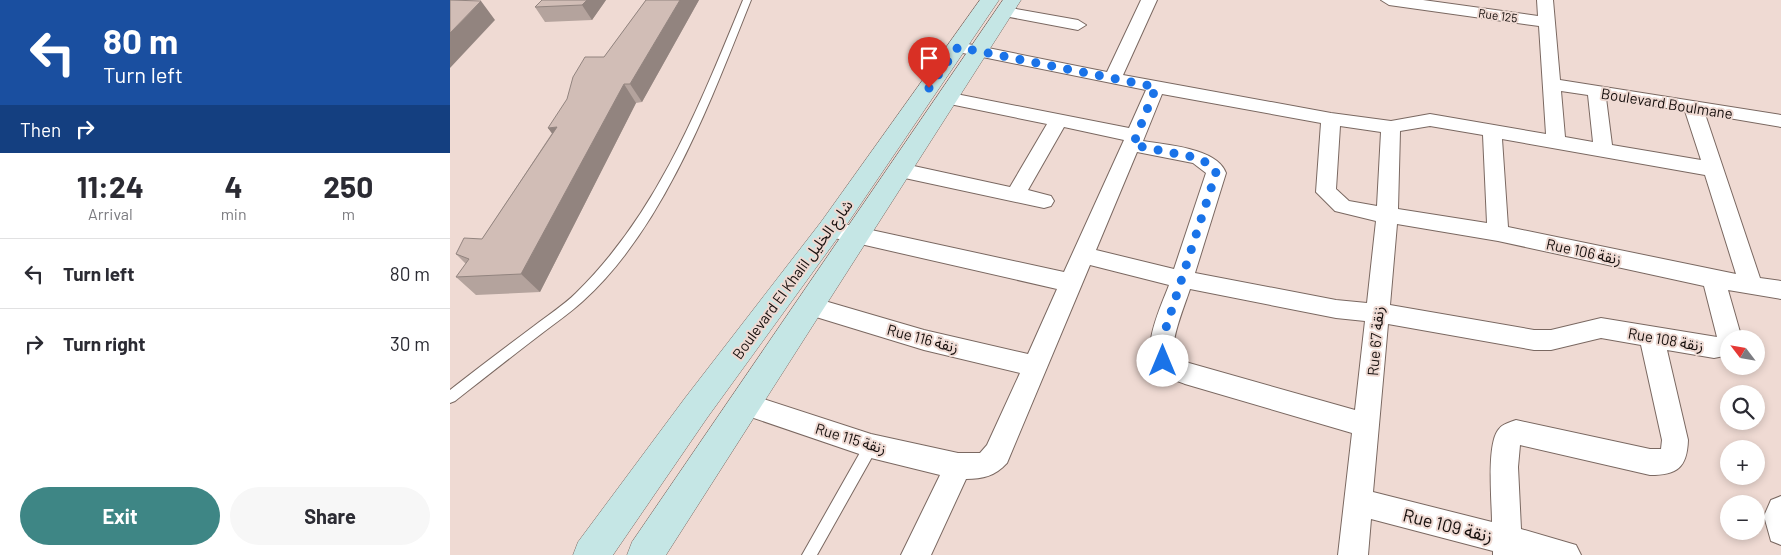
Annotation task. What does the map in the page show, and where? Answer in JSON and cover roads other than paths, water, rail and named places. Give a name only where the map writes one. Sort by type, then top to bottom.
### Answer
[{"type":"street","points":[[1113,78],[1148,0]]},
{"type":"street","name":"Rue 125","points":[[1391,0],[1548,22]]},
{"type":"street","points":[[1545,0],[1556,140]]},
{"type":"street","points":[[1003,4],[1078,24]]},
{"type":"street","name":"Boulevard El Khalil شارع الخليل","points":[[591,555],[662,454],[830,229],[1003,4]]},
{"type":"street","points":[[968,49],[1156,87],[1331,119],[1391,127],[1430,120],[1603,148],[1712,169]]},
{"type":"street","name":"Boulevard El Khalil شارع الخليل","points":[[645,555],[811,306],[946,98],[968,49]]},
{"type":"street","name":"Boulevard Boulmane","points":[[1552,84],[1781,122]]},
{"type":"street","name":"Rue 115 زنقة","points":[[746,404],[871,446],[958,466],[981,466],[989,463],[997,454],[1135,140],[1156,87]]},
{"type":"street","points":[[1596,91],[1603,148]]},
{"type":"street","points":[[946,98],[1058,120],[1198,158],[1214,167],[1216,173],[1214,182],[1162,340],[1161,352],[1163,361],[1172,368],[1367,425]]},
{"type":"street","points":[[1693,107],[1751,284]]},
{"type":"street","name":"Rue 106 زنقة","points":[[1331,119],[1325,183],[1326,192],[1342,206],[1387,216],[1498,233],[1781,290]]},
{"type":"street","points":[[1015,196],[1058,120]]},
{"type":"street","name":"Rue 67 زنقة","points":[[1353,555],[1360,502],[1387,216],[1391,127]]},
{"type":"street","points":[[1492,130],[1498,233]]},
{"type":"street","points":[[900,170],[1044,202]]},
{"type":"street","points":[[830,229],[858,234],[971,262],[1072,283]]},
{"type":"street","points":[[1085,255],[1181,279],[1336,309],[1377,313]]},
{"type":"street","points":[[1714,278],[1727,330]]},
{"type":"street","name":"Rue 116 زنقة","points":[[811,306],[924,340],[1036,366]]},
{"type":"street","name":"Rue 108 زنقة","points":[[1377,313],[1534,340],[1551,340],[1601,328],[1714,348],[1720,347]]},
{"type":"street","points":[[1507,547],[1504,467],[1508,437],[1516,432],[1533,434],[1650,462],[1666,462],[1674,454],[1675,440],[1652,338]]},
{"type":"street","points":[[662,454],[704,465]]},
{"type":"street","points":[[916,555],[958,466]]},
{"type":"street","name":"Rue 109 زنقة","points":[[1360,502],[1507,547],[1566,555]]},
{"type":"street","points":[[1781,510],[1778,516],[1781,531]]},
{"type":"lane","points":[[450,397],[579,298],[594,283],[629,240],[672,171],[699,116],[747,0]]},
{"type":"lane","points":[[809,555],[871,446]]}]
